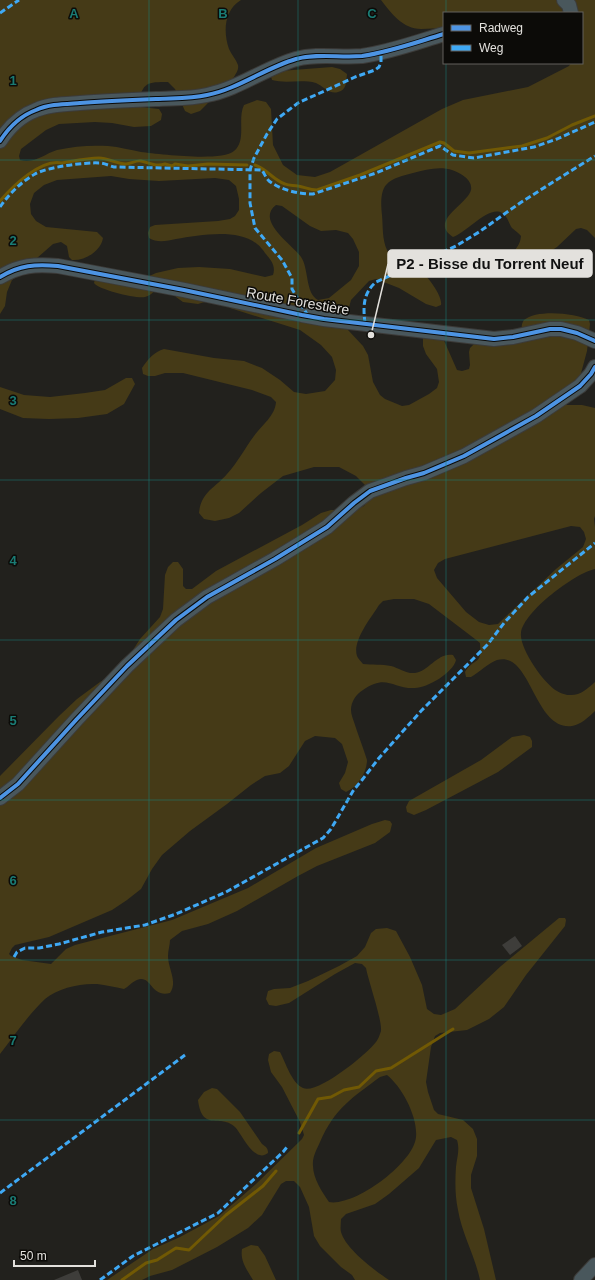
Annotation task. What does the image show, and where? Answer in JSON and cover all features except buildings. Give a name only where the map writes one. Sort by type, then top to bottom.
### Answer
[{"type":"street","points":[[564,0],[569,5],[571,12]]},
{"type":"street","points":[[0,141],[9,129],[19,120],[31,112],[46,107],[86,103],[205,96],[227,90],[264,71],[297,59],[381,53],[443,34]]},
{"type":"street","name":"Route Forestière","points":[[0,277],[27,266],[58,266],[319,318],[494,339],[513,337],[550,329],[561,329],[577,333],[595,341]]},
{"type":"street","points":[[0,798],[18,784],[127,666],[182,615],[207,597],[275,560],[327,527],[370,491],[424,473],[464,456],[536,416],[580,386],[595,367]]},
{"type":"street","points":[[581,1280],[595,1265]]},
{"type":"shaded area","points":[[0,0],[241,0],[231,9],[226,22],[227,42],[229,49],[237,63],[238,70],[234,77],[200,111],[191,114],[185,111],[175,89],[168,82],[151,83],[144,87],[138,104],[141,107],[159,109],[162,114],[161,120],[151,126],[134,127],[95,122],[59,124],[46,130],[21,149],[19,156],[20,160],[35,160],[57,150],[89,146],[112,146],[141,152],[204,157],[227,154],[234,151],[240,141],[241,117],[244,105],[257,100],[266,102],[271,109],[273,145],[283,165],[297,175],[315,177],[330,172],[442,109],[463,100],[528,87],[570,64],[583,64],[583,12],[443,12],[443,28],[421,29],[403,23],[393,15],[381,0],[595,0],[595,238],[587,230],[581,228],[576,229],[557,247],[538,259],[527,264],[519,263],[515,252],[521,236],[512,228],[507,218],[502,213],[491,213],[484,216],[453,237],[446,231],[445,225],[447,219],[471,190],[470,183],[465,177],[453,170],[440,168],[395,178],[384,188],[381,199],[385,246],[391,255],[399,262],[418,269],[425,275],[438,293],[441,305],[436,307],[426,304],[399,288],[376,279],[369,281],[351,300],[347,315],[348,330],[363,346],[368,355],[373,382],[380,395],[385,399],[402,406],[409,405],[429,394],[437,388],[439,382],[437,369],[426,354],[423,346],[423,334],[442,336],[457,370],[462,371],[469,369],[470,348],[477,341],[521,332],[524,320],[537,314],[566,314],[589,320],[590,324],[587,351],[580,377],[562,403],[566,405],[582,405],[595,408],[595,569],[586,572],[563,585],[540,605],[524,624],[521,633],[521,640],[528,656],[539,674],[557,691],[568,695],[573,695],[583,692],[595,682],[595,711],[578,724],[572,726],[559,724],[549,716],[541,705],[518,667],[508,660],[497,660],[471,677],[466,677],[465,672],[479,659],[480,643],[429,604],[414,599],[394,599],[383,601],[367,623],[357,644],[357,656],[363,664],[388,665],[409,673],[415,673],[425,669],[443,656],[453,655],[456,660],[454,665],[445,675],[432,683],[415,688],[407,688],[384,682],[378,683],[371,685],[356,696],[352,704],[351,713],[367,760],[367,765],[364,774],[354,787],[346,792],[341,789],[339,783],[345,773],[348,762],[342,744],[335,738],[315,736],[305,741],[289,766],[280,773],[265,776],[251,785],[190,831],[162,855],[141,889],[127,900],[112,910],[49,937],[15,945],[9,954],[22,960],[51,964],[66,949],[75,945],[172,920],[248,888],[316,848],[372,824],[385,820],[390,821],[392,824],[390,832],[375,843],[317,866],[237,911],[208,924],[182,931],[170,940],[168,961],[173,984],[170,993],[163,994],[158,992],[148,982],[141,979],[124,989],[90,984],[77,985],[63,989],[50,995],[39,1005],[0,1054],[0,776],[77,699],[116,672],[126,661],[140,639],[160,617],[163,609],[165,575],[168,567],[173,562],[178,562],[183,569],[183,586],[186,589],[192,589],[216,571],[302,525],[321,513],[331,510],[355,510],[364,506],[368,500],[365,485],[356,476],[339,467],[314,467],[283,476],[239,513],[229,518],[215,521],[204,519],[199,513],[200,506],[206,495],[235,465],[254,436],[271,416],[276,402],[271,397],[252,390],[183,373],[165,373],[155,376],[148,376],[143,374],[142,368],[154,354],[164,349],[214,358],[244,361],[262,368],[294,392],[306,394],[325,391],[335,380],[336,370],[332,357],[321,345],[300,330],[230,308],[226,305],[220,290],[215,290],[208,301],[198,304],[183,302],[176,297],[171,283],[160,282],[152,293],[148,296],[141,297],[110,291],[97,286],[94,283],[95,279],[145,278],[156,273],[178,268],[199,267],[230,269],[265,277],[273,275],[274,269],[272,263],[261,248],[249,239],[239,236],[218,234],[162,241],[155,241],[149,238],[148,233],[150,227],[155,225],[218,221],[230,219],[235,216],[239,210],[239,199],[236,186],[229,180],[215,178],[159,181],[111,176],[57,180],[44,185],[34,193],[30,204],[31,214],[36,221],[46,227],[97,232],[103,238],[102,243],[92,254],[77,260],[72,260],[69,257],[67,246],[61,242],[53,244],[12,280],[7,292],[5,306],[0,314]],"holes":[[[276,205],[282,206],[310,226],[321,231],[336,230],[348,233],[353,239],[359,252],[359,266],[351,280],[329,298],[318,300],[314,297],[309,286],[301,257],[273,225],[270,218],[271,211]],[[571,526],[580,527],[584,532],[586,539],[583,547],[556,569],[498,624],[489,625],[479,622],[466,612],[437,578],[434,570],[438,563],[445,559]]]},
{"type":"shaded area","points":[[332,67],[340,69],[347,74],[345,88],[335,93],[316,83],[305,81],[277,81],[272,80],[271,76],[280,71]]},
{"type":"shaded area","points":[[126,378],[132,378],[135,384],[124,404],[107,414],[78,418],[23,418],[0,409],[0,387],[24,395],[50,397],[105,390]]},
{"type":"shaded area","points":[[524,735],[530,737],[532,747],[498,772],[426,810],[414,815],[407,812],[406,807],[409,801],[481,760],[512,737]]},
{"type":"shaded area","points":[[559,918],[565,918],[565,926],[526,975],[504,1007],[489,1019],[467,1030],[440,1033],[435,1036],[431,1047],[426,1082],[434,1110],[438,1114],[463,1120],[473,1129],[477,1139],[477,1156],[471,1175],[471,1188],[484,1229],[496,1280],[480,1280],[462,1228],[455,1183],[458,1144],[457,1140],[451,1137],[436,1140],[419,1168],[389,1194],[375,1204],[346,1214],[341,1219],[341,1232],[348,1245],[376,1271],[389,1280],[355,1280],[352,1275],[341,1267],[320,1246],[314,1236],[309,1207],[300,1187],[294,1181],[286,1181],[281,1184],[262,1215],[248,1228],[217,1247],[172,1270],[150,1276],[142,1280],[107,1280],[153,1249],[180,1237],[219,1216],[256,1184],[302,1139],[304,1135],[300,1122],[282,1087],[271,1072],[268,1060],[269,1054],[274,1051],[280,1052],[295,1081],[303,1088],[310,1089],[330,1080],[353,1064],[371,1048],[379,1037],[381,1031],[380,1018],[366,968],[362,964],[355,963],[289,1003],[276,1006],[269,1005],[266,999],[268,991],[290,988],[308,981],[357,956],[365,947],[371,933],[376,929],[387,928],[396,931],[410,957],[422,985],[427,1009],[434,1014],[441,1015],[455,1009],[501,966]],"holes":[[[387,1075],[393,1080],[412,1112],[416,1129],[416,1137],[413,1147],[405,1159],[381,1181],[353,1198],[340,1202],[329,1202],[316,1180],[313,1171],[313,1159],[326,1130],[338,1112],[370,1084],[380,1077]]]},
{"type":"shaded area","points":[[212,1088],[217,1089],[240,1112],[262,1144],[268,1150],[268,1153],[258,1155],[249,1147],[235,1127],[230,1123],[213,1121],[204,1116],[200,1110],[198,1100],[204,1092]]},
{"type":"shaded area","points":[[251,1245],[258,1246],[265,1256],[276,1280],[253,1280],[244,1265],[242,1258],[242,1249]]},
{"type":"waterway","points":[[255,165],[285,184],[317,190],[360,175],[440,142],[444,143],[454,151],[469,153],[522,146],[547,138],[572,125],[595,116]]},
{"type":"waterway","points":[[0,201],[12,188],[36,169],[54,163],[99,158],[126,164],[139,161],[156,165],[165,164],[172,166],[175,164],[188,166],[208,164],[247,165]]},
{"type":"waterway","points":[[299,1133],[318,1099],[331,1097],[344,1090],[359,1087],[376,1071],[391,1068],[453,1029]]},
{"type":"waterway","points":[[122,1280],[146,1263],[157,1260],[176,1248],[189,1250],[226,1215],[263,1186],[276,1171]]},
{"type":"marked path","points":[[0,13],[19,0]]},
{"type":"marked path","points":[[308,316],[292,289],[292,278],[282,260],[255,228],[250,203],[250,170],[254,158],[277,119],[298,103],[355,77],[375,70],[379,67],[381,62],[381,53]]},
{"type":"marked path","points":[[0,207],[7,197],[35,174],[48,169],[85,163],[99,163],[114,167],[262,170],[269,181],[279,187],[296,192],[313,194],[376,173],[440,146],[453,155],[474,158],[534,147],[557,139],[595,122]]},
{"type":"marked path","points":[[365,323],[364,311],[366,296],[376,282],[456,246],[479,232],[520,203],[595,156]]},
{"type":"marked path","points":[[14,957],[17,952],[25,948],[39,948],[102,932],[145,925],[176,914],[226,892],[323,838],[331,829],[353,791],[379,758],[421,711],[488,644],[504,623],[528,597],[595,543]]},
{"type":"marked path","points":[[0,1193],[185,1055]]},
{"type":"marked path","points":[[100,1280],[133,1256],[218,1213],[287,1147]]},
{"type":"cycle path","points":[[0,141],[11,127],[30,112],[52,105],[201,96],[230,88],[296,59],[312,56],[362,56],[383,52],[443,34]]},
{"type":"cycle path","points":[[0,277],[14,270],[28,266],[58,266],[324,319],[494,339],[513,337],[550,329],[561,329],[577,333],[595,341]]},
{"type":"cycle path","points":[[0,798],[18,784],[127,666],[176,620],[207,597],[275,559],[327,527],[370,491],[424,473],[464,456],[536,416],[580,386],[595,367]]},
{"type":"place","name":"P2 - Bisse du Torrent Neuf","points":[[371,335]]}]
